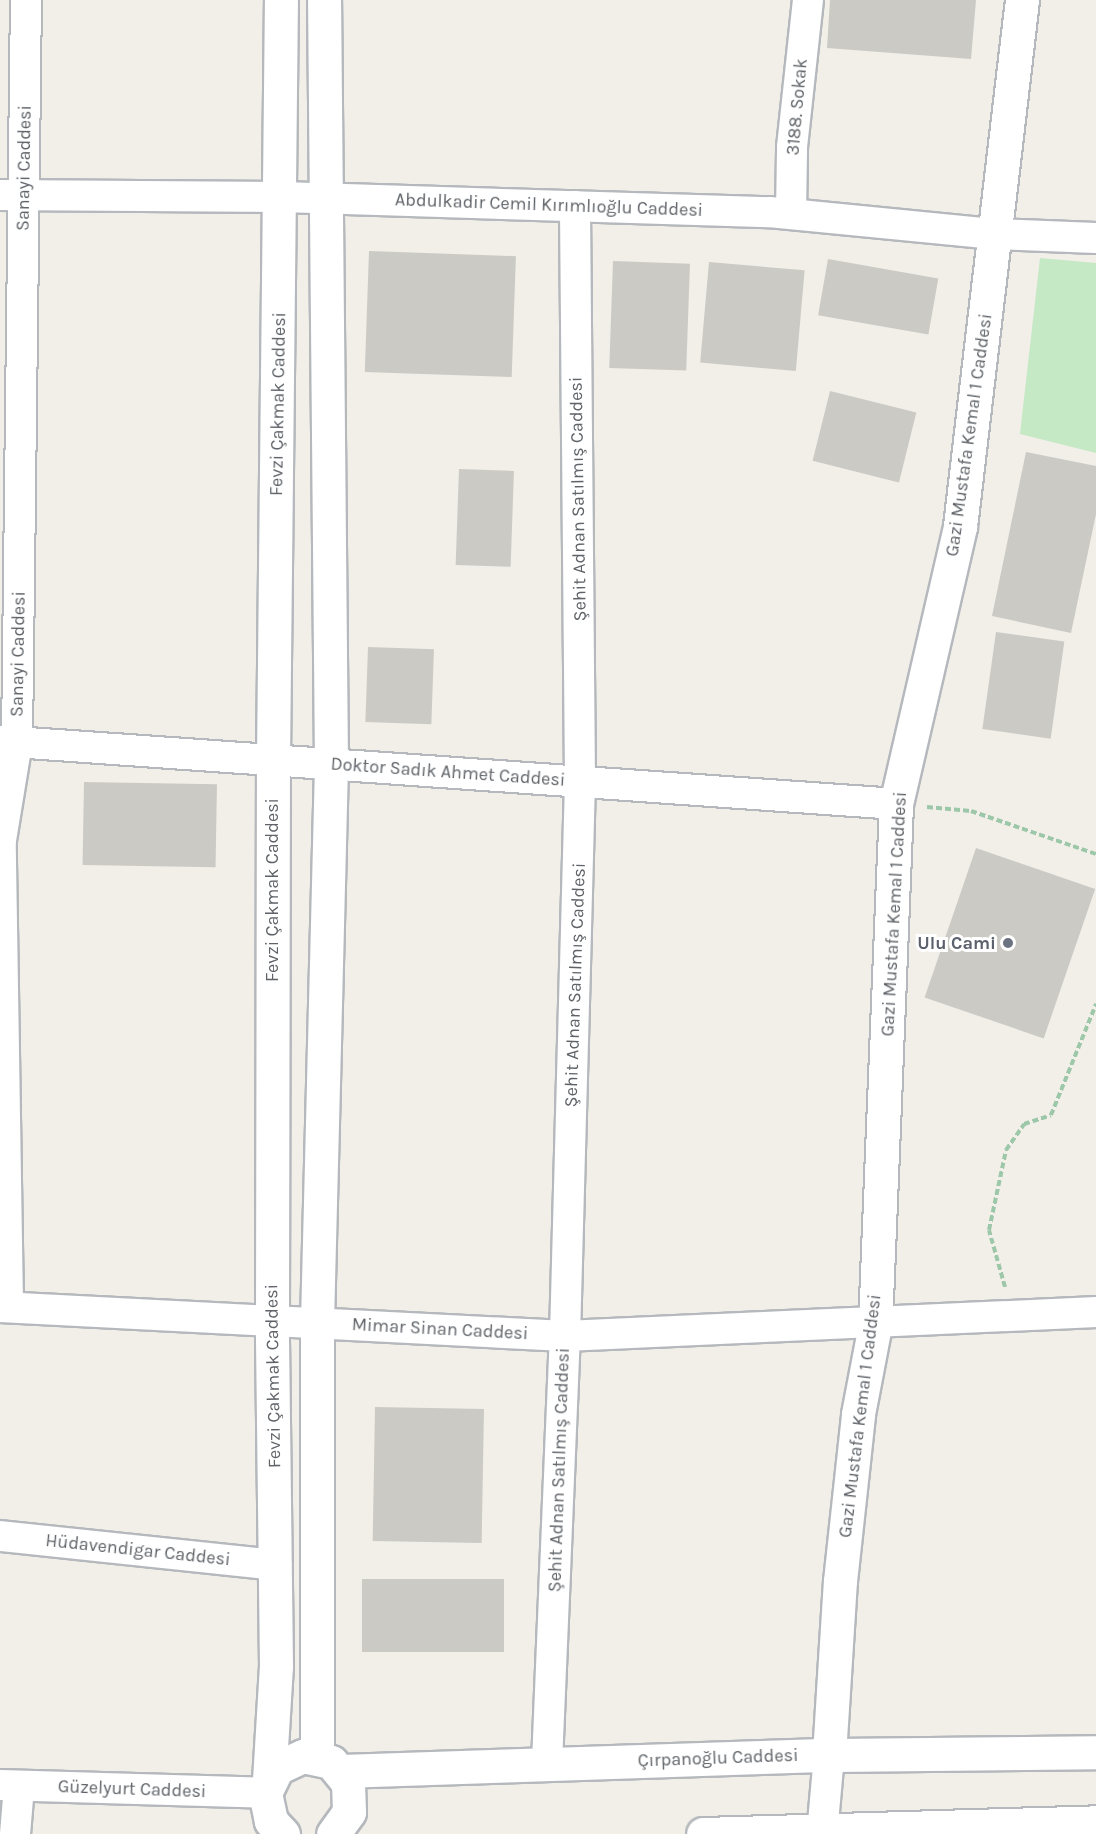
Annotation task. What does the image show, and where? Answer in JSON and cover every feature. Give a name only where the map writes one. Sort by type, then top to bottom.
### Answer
[{"type":"main road","name":"Fevzi Çakmak Caddesi","points":[[281,0],[282,197],[273,759],[272,1319],[276,1666],[267,1787],[271,1821],[283,1834]]},
{"type":"main road","points":[[324,0],[329,198],[331,764],[317,1322],[329,1764],[351,1797],[343,1824],[333,1834]]},
{"type":"main road","name":"Gazi Mustafa Kemal 1 Caddesi","points":[[830,1755],[840,1581],[858,1414],[875,1324],[896,804],[960,526],[1022,0]]},
{"type":"main road","name":"Çırpanoğlu Caddesi","points":[[267,1787],[289,1760],[329,1764],[547,1763],[830,1755],[1096,1752]]},
{"type":"main road","points":[[703,1834],[822,1833],[1096,1822]]},
{"type":"street","name":"Sanayi Caddesi","points":[[4,1307],[1,840],[8,741],[12,195],[26,0]]},
{"type":"street","name":"3188. Sokak","points":[[791,214],[792,147],[808,0]]},
{"type":"street","name":"Abdulkadir Cemil Kırımlıoğlu Caddesi","points":[[12,195],[329,198],[791,214],[995,234],[1096,238]]},
{"type":"street","name":"Şehit Adnan Satılmış Caddesi","points":[[547,1763],[565,1336],[580,782],[575,206]]},
{"type":"street","name":"Doktor Sadık Ahmet Caddesi","points":[[8,741],[896,804]]},
{"type":"street","name":"Mimar Sinan Caddesi","points":[[4,1307],[272,1319],[565,1336],[875,1324],[1096,1312]]},
{"type":"street","name":"Hüdavendigar Caddesi","points":[[0,1536],[276,1565]]},
{"type":"street","name":"Gazi Mustafa Kemal 1 Caddesi","points":[[822,1833],[830,1755]]},
{"type":"street","name":"Güzelyurt Caddesi","points":[[9,1785],[267,1787]]},
{"type":"street","points":[[9,1785],[15,1834]]},
{"type":"path","points":[[896,804],[971,811],[1096,854]]},
{"type":"path","points":[[1014,1317],[989,1230],[1006,1150],[1024,1124],[1051,1115],[1096,1004]]},
{"type":"green space","points":[[1040,258],[1096,263],[1096,453],[1020,434]]},
{"type":"building","points":[[830,0],[976,0],[971,59],[827,48]]},
{"type":"building","points":[[369,251],[516,256],[512,377],[365,372]]},
{"type":"building","points":[[828,259],[938,278],[928,335],[818,315]]},
{"type":"building","points":[[613,261],[690,264],[686,371],[609,368]]},
{"type":"building","points":[[709,262],[805,270],[796,371],[700,363]]},
{"type":"building","points":[[830,391],[916,413],[899,482],[813,461]]},
{"type":"building","points":[[1026,452],[1096,466],[1096,514],[1071,633],[992,616]]},
{"type":"building","points":[[459,469],[514,471],[511,567],[456,565]]},
{"type":"building","points":[[996,632],[1064,642],[1051,739],[982,729]]},
{"type":"building","points":[[368,647],[434,649],[431,724],[365,722]]},
{"type":"building","points":[[84,782],[217,784],[216,867],[83,865]]},
{"type":"building","name":"Ulu Cami","points":[[976,848],[1095,889],[1044,1038],[925,997]]},
{"type":"building","points":[[375,1407],[484,1409],[482,1543],[373,1541]]},
{"type":"building","points":[[362,1579],[504,1579],[504,1652],[362,1652]]},
{"type":"place","name":"Ulu Cami","points":[[1008,943]]}]
